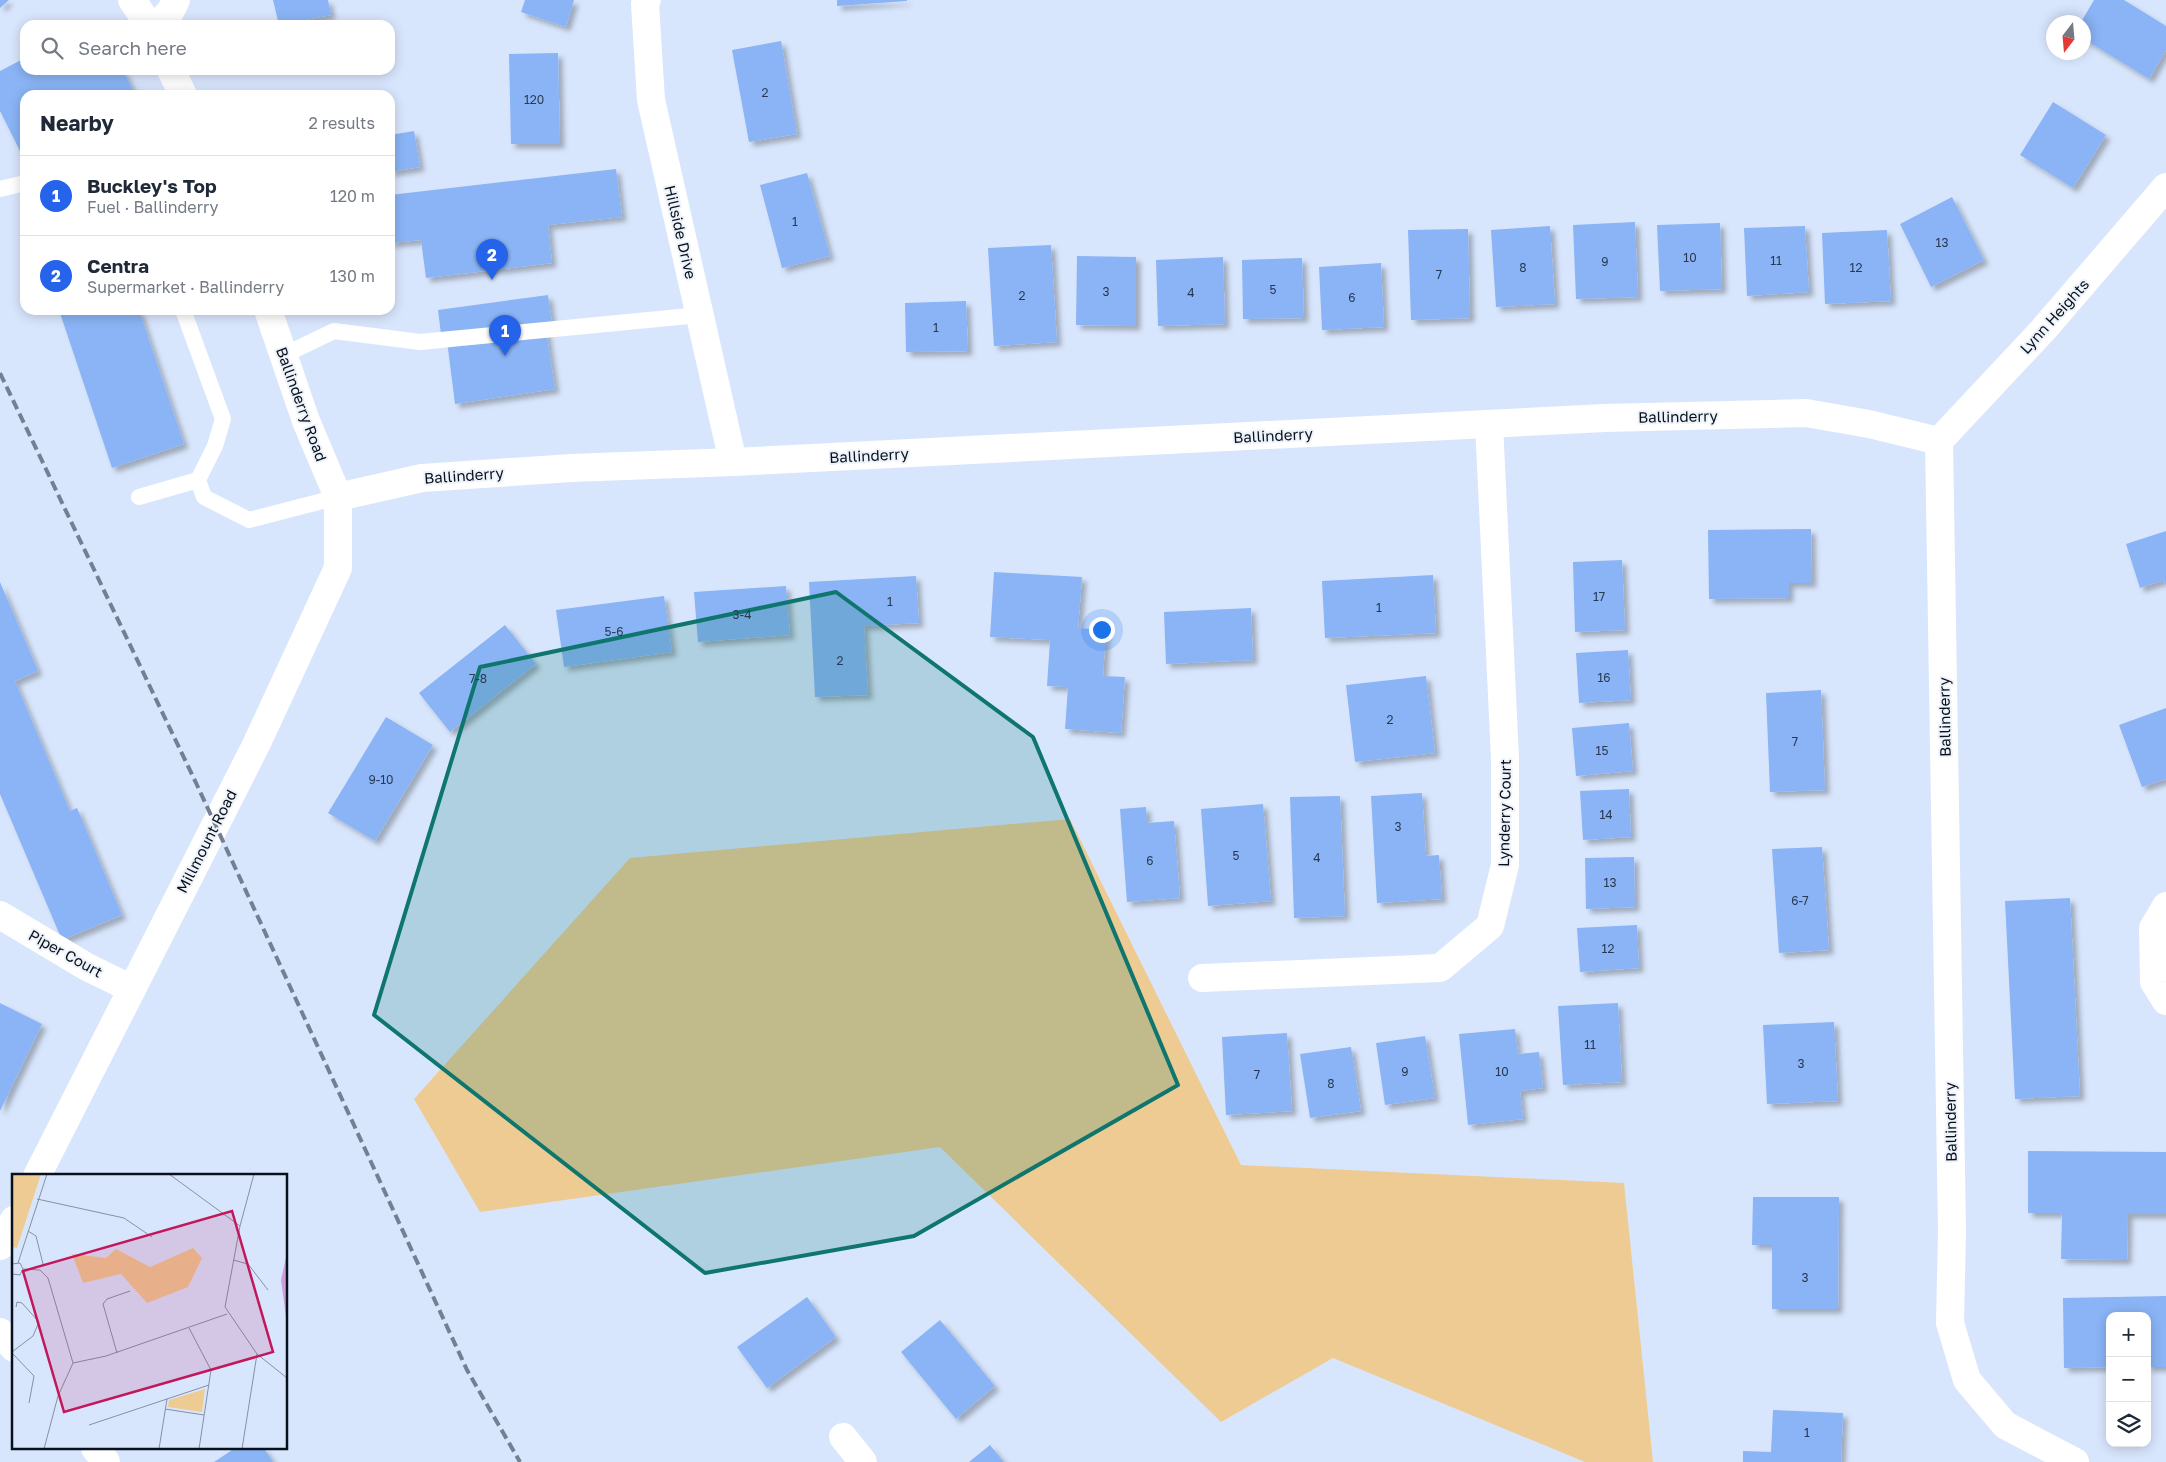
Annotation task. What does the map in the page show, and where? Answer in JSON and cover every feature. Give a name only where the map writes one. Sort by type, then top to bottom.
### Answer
[{"type":"street","points":[[132,0],[146,20]]},
{"type":"street","points":[[162,20],[170,12],[176,0]]},
{"type":"street","name":"Hillside Drive","points":[[647,0],[645,4],[651,100],[734,462]]},
{"type":"street","points":[[173,75],[181,90]]},
{"type":"street","name":"Lynn Heights","points":[[1939,441],[2043,330],[2166,187]]},
{"type":"street","name":"Ballinderry Road","points":[[270,315],[306,422],[338,497]]},
{"type":"street","name":"Ballinderry","points":[[338,497],[422,478],[571,468],[734,462],[1605,418],[1806,413],[1869,424],[1939,441],[1952,1231],[1950,1323],[1967,1380],[2005,1425],[2075,1462]]},
{"type":"street","name":"Lynderry Court","points":[[1202,978],[1440,968],[1490,926],[1505,865],[1505,758],[1489,424]]},
{"type":"street","name":"Millmount Road","points":[[38,1174],[256,745],[338,568],[338,497]]},
{"type":"street","points":[[2166,906],[2154,928],[2154,982],[2166,1001]]},
{"type":"street","name":"Piper Court","points":[[0,915],[87,967],[132,988]]},
{"type":"street","points":[[0,1246],[12,1224]]},
{"type":"street","points":[[0,1332],[12,1346]]},
{"type":"street","points":[[843,1437],[863,1462]]},
{"type":"street","points":[[97,1450],[106,1462]]},
{"type":"lane","points":[[0,189],[20,184]]},
{"type":"lane","points":[[185,315],[223,419],[215,446],[198,480],[204,497],[250,520],[338,497]]},
{"type":"lane","points":[[284,355],[334,331],[420,342],[700,315]]},
{"type":"lane","points":[[139,497],[198,480]]},
{"type":"highlighted area","points":[[836,592],[1033,737],[1178,1085],[914,1236],[705,1273],[374,1015],[480,667]]},
{"type":"shaded area","points":[[1070,819],[1241,1165],[1624,1183],[1653,1462],[1585,1462],[1333,1358],[1221,1422],[940,1147],[480,1212],[414,1099],[630,858]]},
{"type":"building","points":[[0,0],[9,0],[0,8]]},
{"type":"building","points":[[273,0],[328,0],[331,15],[305,20],[278,20]]},
{"type":"building","points":[[525,0],[574,0],[566,27],[521,12]]},
{"type":"building","points":[[837,0],[907,0],[907,1],[837,6]]},
{"type":"building","points":[[2094,0],[2124,0],[2166,26],[2166,50],[2149,79],[2091,43],[2091,15],[2085,15]]},
{"type":"building","points":[[781,41],[797,134],[749,142],[732,50]]},
{"type":"building","points":[[558,53],[560,144],[511,144],[509,54]]},
{"type":"building","points":[[20,61],[20,75],[126,75],[133,90],[20,90],[20,151],[0,111],[0,71]]},
{"type":"building","points":[[2053,102],[2106,135],[2073,188],[2020,155]]},
{"type":"building","points":[[414,131],[420,167],[395,171],[395,134]]},
{"type":"building","points":[[616,169],[622,217],[548,225],[552,263],[426,278],[421,240],[395,243],[395,194]]},
{"type":"building","points":[[807,173],[830,256],[782,268],[760,185]]},
{"type":"building","points":[[1952,197],[1984,260],[1931,287],[1900,224]]},
{"type":"building","points":[[1635,222],[1638,297],[1576,299],[1573,225]]},
{"type":"building","points":[[1720,223],[1722,289],[1660,291],[1657,225]]},
{"type":"building","points":[[1550,226],[1555,304],[1496,307],[1491,230]]},
{"type":"building","points":[[1805,226],[1809,292],[1747,296],[1744,228]]},
{"type":"building","points":[[1468,229],[1470,318],[1411,320],[1408,230]]},
{"type":"building","points":[[1887,230],[1891,301],[1825,304],[1822,233]]},
{"type":"building","points":[[1051,245],[1057,342],[994,346],[988,248]]},
{"type":"building","points":[[1077,256],[1136,257],[1136,326],[1076,325]]},
{"type":"building","points":[[1223,257],[1225,324],[1158,326],[1156,260]]},
{"type":"building","points":[[1302,258],[1304,318],[1243,319],[1242,260]]},
{"type":"building","points":[[1381,263],[1384,327],[1322,330],[1319,267]]},
{"type":"building","points":[[548,295],[552,323],[545,324],[555,389],[455,404],[446,333],[441,334],[438,310]]},
{"type":"building","points":[[966,301],[968,351],[906,352],[905,303]]},
{"type":"building","points":[[61,315],[141,315],[184,444],[112,468]]},
{"type":"building","points":[[1811,529],[1812,583],[1789,583],[1789,598],[1709,599],[1708,530]]},
{"type":"building","points":[[2166,531],[2166,586],[2164,580],[2140,588],[2126,544]]},
{"type":"building","points":[[1622,560],[1625,630],[1575,632],[1573,562]]},
{"type":"building","points":[[994,572],[1082,577],[1078,628],[1106,630],[1103,676],[1125,677],[1121,733],[1065,729],[1068,687],[1047,686],[1050,640],[990,637]]},
{"type":"building","points":[[1433,575],[1436,633],[1325,638],[1322,581]]},
{"type":"building","points":[[916,576],[919,623],[864,626],[868,695],[815,697],[809,582]]},
{"type":"building","points":[[0,582],[38,671],[15,681],[70,811],[77,808],[122,915],[62,940],[0,794]]},
{"type":"building","points":[[786,586],[790,635],[698,642],[694,592]]},
{"type":"building","points":[[664,596],[672,652],[564,667],[556,610]]},
{"type":"building","points":[[1251,608],[1253,660],[1166,664],[1164,612]]},
{"type":"building","points":[[505,625],[536,664],[450,732],[419,693]]},
{"type":"building","points":[[1628,650],[1631,700],[1579,703],[1576,653]]},
{"type":"building","points":[[1426,676],[1435,753],[1355,762],[1346,685]]},
{"type":"building","points":[[1821,690],[1825,790],[1770,792],[1766,693]]},
{"type":"building","points":[[2166,708],[2166,779],[2142,787],[2119,725]]},
{"type":"building","points":[[386,717],[433,745],[375,841],[328,813]]},
{"type":"building","points":[[1629,723],[1633,771],[1576,776],[1572,728]]},
{"type":"building","points":[[1629,789],[1631,837],[1583,840],[1580,791]]},
{"type":"building","points":[[1422,793],[1426,856],[1439,855],[1442,899],[1377,903],[1371,796]]},
{"type":"building","points":[[1340,796],[1345,916],[1294,918],[1290,797]]},
{"type":"building","points":[[1263,804],[1271,901],[1208,906],[1201,809]]},
{"type":"building","points":[[1146,807],[1147,823],[1174,821],[1180,898],[1127,902],[1120,809]]},
{"type":"building","points":[[1822,847],[1829,950],[1779,953],[1772,849]]},
{"type":"building","points":[[1634,857],[1635,907],[1586,909],[1585,858]]},
{"type":"building","points":[[2070,898],[2080,1096],[2015,1099],[2005,901]]},
{"type":"building","points":[[1637,925],[1639,968],[1580,972],[1577,928]]},
{"type":"building","points":[[0,1003],[42,1024],[0,1111]]},
{"type":"building","points":[[1618,1003],[1622,1082],[1563,1085],[1558,1006]]},
{"type":"building","points":[[1834,1022],[1838,1101],[1767,1104],[1763,1025]]},
{"type":"building","points":[[1515,1029],[1518,1054],[1539,1052],[1543,1088],[1520,1091],[1523,1119],[1468,1125],[1459,1034]]},
{"type":"building","points":[[1287,1033],[1292,1111],[1226,1115],[1222,1037]]},
{"type":"building","points":[[1425,1036],[1435,1098],[1385,1105],[1376,1043]]},
{"type":"building","points":[[1351,1047],[1361,1111],[1310,1118],[1300,1054]]},
{"type":"building","points":[[2028,1151],[2166,1152],[2166,1214],[2128,1214],[2127,1260],[2061,1259],[2062,1213],[2028,1213]]},
{"type":"building","points":[[1753,1197],[1839,1197],[1838,1309],[1772,1309],[1772,1245],[1752,1245]]},
{"type":"building","points":[[2166,1296],[2166,1367],[2151,1367],[2151,1312],[2106,1312],[2106,1367],[2064,1368],[2063,1298]]},
{"type":"building","points":[[807,1297],[836,1337],[767,1388],[737,1347]]},
{"type":"building","points":[[940,1320],[995,1386],[956,1419],[901,1352]]},
{"type":"building","points":[[1773,1410],[1843,1413],[1841,1462],[1743,1462],[1743,1451],[1771,1452]]},
{"type":"building","points":[[990,1445],[1004,1462],[969,1462]]},
{"type":"building","points":[[232,1450],[265,1450],[273,1462],[214,1462]]},
{"type":"railway","points":[[0,373],[197,785],[467,1370],[520,1462]]},
{"type":"place","name":"Centra","points":[[492,280]]},
{"type":"place","name":"Buckley's Top","points":[[505,356]]}]
